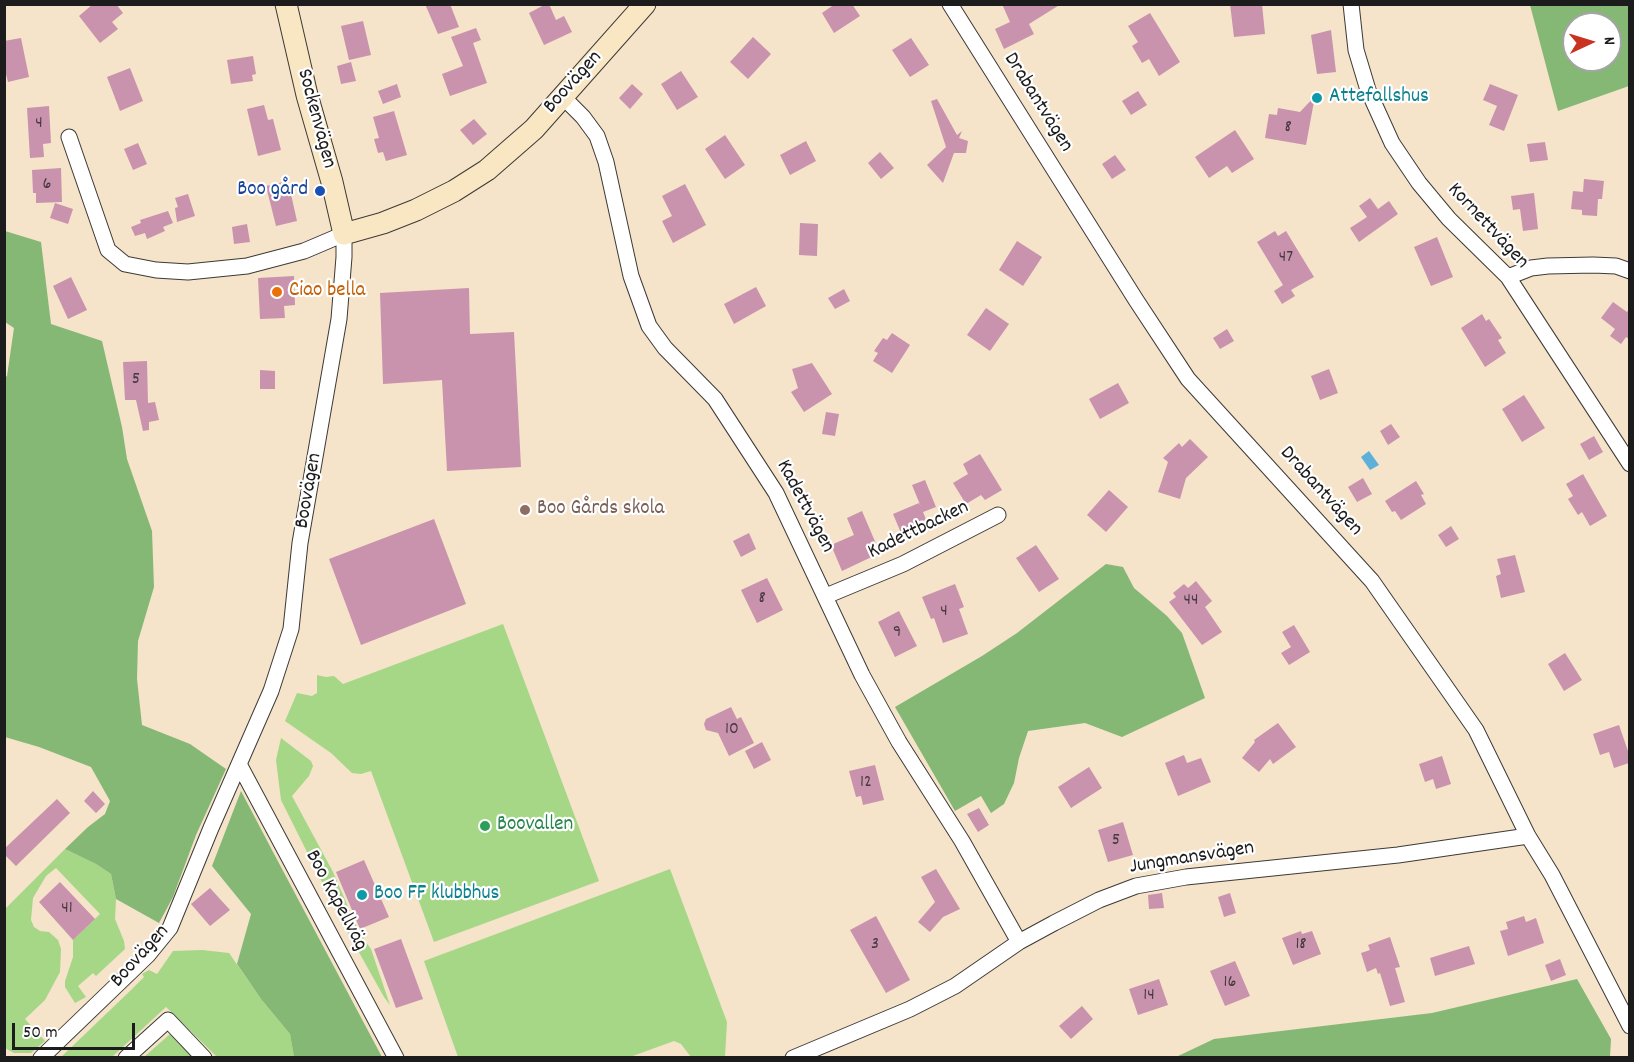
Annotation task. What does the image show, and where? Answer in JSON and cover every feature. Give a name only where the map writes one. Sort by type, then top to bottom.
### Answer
[{"type":"street","name":"Sockenvägen","points":[[286,4],[344,234]]},
{"type":"street","name":"Boovägen","points":[[41,1058],[148,955],[170,928],[283,659],[291,629],[300,543],[339,319],[344,234],[383,223],[416,210],[454,191],[487,170],[534,129],[645,4]]},
{"type":"street","name":"Drabantvägen","points":[[950,4],[1188,379],[1372,581],[1476,730],[1528,836],[1552,875],[1629,1026]]},
{"type":"street","name":"Kornettvägen","points":[[1351,4],[1356,50],[1368,90],[1392,143],[1419,183],[1449,219],[1508,277],[1629,464]]},
{"type":"street","name":"Kadettvägen","points":[[562,96],[583,117],[597,136],[606,162],[631,276],[649,326],[664,348],[712,394],[781,502],[847,646],[894,732],[962,841],[1019,942]]},
{"type":"street","points":[[69,137],[108,250],[125,264],[156,270],[188,272],[247,266],[304,251],[344,234]]},
{"type":"street","points":[[1508,277],[1531,268],[1548,266],[1617,266],[1629,271]]},
{"type":"street","name":"Kadettbacken","points":[[826,596],[903,564],[998,515]]},
{"type":"street","name":"Boo Kapellväg","points":[[239,765],[396,1058]]},
{"type":"street","name":"Jungmansvägen","points":[[793,1058],[910,1009],[955,986],[1019,942],[1099,900],[1156,881],[1398,855],[1528,836]]},
{"type":"street","points":[[126,1058],[168,1020],[204,1058]]},
{"type":"green space","points":[[1530,5],[1629,5],[1629,86],[1558,111]]},
{"type":"green space","points":[[5,231],[41,242],[51,324],[102,341],[127,459],[152,531],[154,587],[138,641],[137,679],[142,725],[190,744],[226,769],[196,835],[173,897],[159,923],[116,899],[111,874],[65,849],[105,814],[110,801],[91,767],[5,737],[4,378],[7,376],[14,328],[5,322]]},
{"type":"green space","points":[[1106,564],[1123,567],[1134,588],[1167,616],[1182,633],[1205,698],[1122,737],[1085,723],[1028,731],[1014,783],[1004,804],[991,813],[981,796],[955,811],[895,707],[1017,633]]},
{"type":"green space","name":"Boovallen","points":[[503,624],[599,881],[434,942],[371,771],[361,774],[352,773],[331,753],[285,721],[297,693],[312,696],[317,693],[317,675],[334,676],[343,684]]},
{"type":"green space","points":[[281,738],[311,761],[313,766],[309,776],[292,796],[333,872],[359,932],[371,949],[390,1005],[342,922],[281,800],[276,760]]},
{"type":"green space","points":[[241,791],[382,1057],[294,1057],[290,1034],[261,999],[237,964],[251,914],[212,866]]},
{"type":"green space","points":[[65,849],[111,874],[116,899],[115,919],[125,949],[96,976],[93,973],[78,986],[86,997],[75,1003],[65,987],[73,957],[73,940],[100,914],[56,868],[46,876],[33,898],[31,920],[34,927],[40,931],[49,932],[58,940],[61,949],[60,972],[45,1000],[25,1019],[45,1041],[31,1053],[14,1053],[5,1048],[5,909]]},
{"type":"green space","points":[[670,869],[727,1022],[725,1057],[691,1057],[681,1044],[674,1041],[630,1057],[458,1057],[424,961]]},
{"type":"green space","points":[[202,950],[229,953],[261,999],[290,1034],[294,1057],[217,1057],[166,1007],[112,1057],[60,1058],[144,977],[142,974],[149,970],[157,974],[173,951]]},
{"type":"green space","points":[[1577,979],[1611,1039],[1610,1057],[1176,1057],[1214,1039],[1432,1013]]},
{"type":"green space","points":[[170,1034],[192,1057],[144,1057]]},
{"type":"water","points":[[1369,451],[1379,465],[1370,470],[1361,457]]},
{"type":"building","points":[[93,4],[116,4],[123,13],[112,22],[118,29],[100,43],[79,16]]},
{"type":"building","points":[[425,4],[450,4],[459,27],[438,34]]},
{"type":"building","points":[[549,4],[556,20],[564,16],[572,32],[544,45],[529,13]]},
{"type":"building","points":[[835,4],[852,4],[860,16],[834,33],[822,13]]},
{"type":"building","points":[[1002,4],[1061,4],[1029,24],[1034,34],[1004,49],[995,29],[1010,22]]},
{"type":"building","points":[[1230,4],[1262,4],[1265,34],[1234,37]]},
{"type":"building","points":[[1150,13],[1180,62],[1159,76],[1149,59],[1142,63],[1132,46],[1138,42],[1128,26]]},
{"type":"building","points":[[363,21],[371,55],[349,60],[341,26]]},
{"type":"building","points":[[476,28],[481,40],[473,43],[487,83],[450,96],[442,74],[463,66],[451,37]]},
{"type":"building","points":[[1331,30],[1336,72],[1317,74],[1311,35]]},
{"type":"building","points":[[753,37],[771,54],[748,79],[730,62]]},
{"type":"building","points":[[21,38],[29,77],[8,82],[4,74],[4,41]]},
{"type":"building","points":[[911,38],[929,65],[910,77],[892,50]]},
{"type":"building","points":[[253,56],[256,74],[252,75],[253,81],[231,84],[227,60]]},
{"type":"building","points":[[351,62],[356,81],[341,84],[337,66]]},
{"type":"building","points":[[130,68],[143,101],[120,111],[107,77]]},
{"type":"building","points":[[681,71],[698,97],[677,110],[661,84]]},
{"type":"building","points":[[397,84],[401,97],[383,104],[378,91]]},
{"type":"building","points":[[632,84],[643,94],[630,109],[619,98]]},
{"type":"building","points":[[1490,84],[1518,95],[1504,131],[1489,125],[1497,106],[1483,100]]},
{"type":"building","points":[[1138,91],[1147,105],[1131,115],[1122,101]]},
{"type":"building","points":[[1315,96],[1306,145],[1265,138],[1269,114],[1277,115],[1278,108],[1300,112]]},
{"type":"building","points":[[937,99],[957,135],[962,131],[959,138],[968,141],[966,153],[954,153],[943,183],[927,165],[946,147],[931,101]]},
{"type":"building","points":[[264,105],[268,120],[273,119],[281,150],[258,156],[247,109]]},
{"type":"building","points":[[49,106],[51,143],[43,144],[44,157],[30,158],[27,108]]},
{"type":"building","points":[[394,111],[407,155],[386,161],[383,152],[378,153],[374,139],[379,138],[373,117]]},
{"type":"building","points":[[474,119],[487,134],[473,145],[460,130]]},
{"type":"building","points":[[1235,130],[1254,159],[1232,173],[1227,166],[1209,178],[1195,157]]},
{"type":"building","points":[[725,135],[745,165],[725,179],[705,149]]},
{"type":"building","points":[[806,141],[816,161],[790,175],[780,155]]},
{"type":"building","points":[[1545,142],[1548,160],[1530,162],[1527,144]]},
{"type":"building","points":[[138,143],[147,164],[133,170],[124,149]]},
{"type":"building","points":[[880,152],[894,168],[881,179],[868,163]]},
{"type":"building","points":[[1115,155],[1126,170],[1112,179],[1102,164]]},
{"type":"building","points":[[61,168],[62,202],[36,203],[32,170]]},
{"type":"building","points":[[1584,179],[1604,181],[1602,199],[1598,199],[1597,216],[1582,215],[1582,210],[1571,209],[1573,191],[1583,192]]},
{"type":"building","points":[[288,181],[297,221],[276,226],[266,186]]},
{"type":"building","points":[[685,184],[706,225],[673,243],[662,221],[672,216],[662,196]]},
{"type":"building","points":[[1534,193],[1538,229],[1523,231],[1520,209],[1513,210],[1511,196]]},
{"type":"building","points":[[188,194],[195,216],[177,222],[175,208],[178,207],[175,198]]},
{"type":"building","points":[[1370,198],[1378,209],[1389,201],[1398,214],[1359,242],[1350,228],[1367,217],[1359,206]]},
{"type":"building","points":[[55,203],[73,209],[68,224],[50,218]]},
{"type":"building","points":[[168,211],[173,223],[163,227],[165,231],[147,239],[145,233],[135,236],[131,227],[141,223],[140,220]]},
{"type":"building","points":[[800,223],[818,224],[817,256],[799,255]]},
{"type":"building","points":[[247,224],[250,242],[234,244],[232,227]]},
{"type":"building","points":[[1275,231],[1278,236],[1286,231],[1314,277],[1291,290],[1295,296],[1282,304],[1274,291],[1283,285],[1257,242]]},
{"type":"building","points":[[1437,237],[1453,277],[1431,286],[1414,247]]},
{"type":"building","points":[[1017,241],[1042,257],[1023,286],[999,270]]},
{"type":"building","name":"Ciao bella","points":[[294,276],[295,305],[284,306],[285,318],[260,319],[258,278]]},
{"type":"building","points":[[71,277],[87,310],[68,319],[53,286]]},
{"type":"building","points":[[756,287],[766,306],[734,324],[724,304]]},
{"type":"building","points":[[469,288],[470,334],[514,332],[521,467],[447,471],[442,380],[383,384],[380,293]]},
{"type":"building","points":[[844,289],[850,301],[835,309],[828,298]]},
{"type":"building","points":[[1613,302],[1627,312],[1629,309],[1629,339],[1626,337],[1621,344],[1610,336],[1615,329],[1601,318]]},
{"type":"building","points":[[986,308],[1009,324],[990,351],[967,335]]},
{"type":"building","points":[[1482,314],[1486,321],[1489,319],[1502,338],[1498,340],[1506,353],[1485,367],[1461,328]]},
{"type":"building","points":[[1227,329],[1234,341],[1220,349],[1213,338]]},
{"type":"building","points":[[892,333],[910,345],[892,373],[873,361],[878,353],[874,351],[883,338],[887,340]]},
{"type":"building","points":[[147,361],[148,403],[155,402],[159,420],[149,422],[149,430],[143,431],[136,400],[125,400],[123,362]]},
{"type":"building","points":[[812,363],[832,394],[804,412],[791,392],[798,388],[792,369]]},
{"type":"building","points":[[1329,369],[1338,393],[1320,400],[1311,376]]},
{"type":"building","points":[[260,370],[275,371],[275,389],[260,389]]},
{"type":"building","points":[[1118,383],[1129,403],[1100,419],[1089,399]]},
{"type":"building","points":[[1524,395],[1545,428],[1522,442],[1502,409]]},
{"type":"building","points":[[826,412],[839,414],[835,436],[822,434]]},
{"type":"building","points":[[1391,424],[1400,437],[1388,445],[1380,431]]},
{"type":"building","points":[[1594,436],[1603,452],[1589,460],[1580,444]]},
{"type":"building","points":[[1190,439],[1208,457],[1186,478],[1180,499],[1158,492],[1168,462],[1163,458],[1179,443],[1182,447]]},
{"type":"building","points":[[980,454],[1002,490],[985,500],[981,495],[966,504],[953,483],[968,474],[963,464]]},
{"type":"building","points":[[1583,474],[1607,516],[1590,526],[1582,512],[1578,515],[1568,499],[1573,496],[1566,484]]},
{"type":"building","points":[[1363,478],[1372,494],[1357,502],[1348,487]]},
{"type":"building","points":[[925,480],[936,507],[923,512],[930,529],[904,540],[893,514],[919,503],[921,507],[912,485]]},
{"type":"building","points":[[1416,481],[1424,494],[1421,495],[1426,504],[1401,520],[1385,501]]},
{"type":"building","points":[[1109,490],[1128,507],[1106,532],[1087,515]]},
{"type":"building","points":[[862,511],[880,553],[842,571],[831,545],[854,535],[847,518]]},
{"type":"building","points":[[434,519],[466,604],[361,645],[329,559]]},
{"type":"building","points":[[1451,526],[1459,539],[1446,547],[1438,535]]},
{"type":"building","points":[[749,533],[756,549],[741,557],[733,541]]},
{"type":"building","points":[[1036,545],[1059,579],[1039,592],[1016,558]]},
{"type":"building","points":[[1515,555],[1525,592],[1501,598],[1496,576],[1501,574],[1497,559]]},
{"type":"building","points":[[767,578],[783,610],[757,623],[741,590]]},
{"type":"building","points":[[1196,581],[1212,601],[1205,607],[1222,632],[1202,645],[1169,602],[1176,597],[1173,593],[1184,584],[1188,588]]},
{"type":"building","points":[[955,584],[964,607],[959,609],[968,634],[943,643],[934,618],[931,619],[922,597]]},
{"type":"building","points":[[899,611],[917,646],[895,657],[878,622]]},
{"type":"building","points":[[1294,625],[1310,652],[1289,665],[1281,653],[1291,647],[1282,632]]},
{"type":"building","points":[[1565,653],[1582,680],[1564,691],[1548,664]]},
{"type":"building","points":[[731,707],[737,719],[741,717],[754,743],[729,756],[718,733],[706,730],[704,724],[706,719]]},
{"type":"building","points":[[1278,723],[1296,747],[1273,764],[1270,759],[1259,772],[1242,758],[1255,742],[1254,740]]},
{"type":"building","points":[[1619,725],[1629,754],[1629,763],[1614,768],[1609,752],[1600,755],[1593,734]]},
{"type":"building","points":[[762,742],[771,760],[754,769],[745,751]]},
{"type":"building","points":[[1184,755],[1187,763],[1201,758],[1211,782],[1178,796],[1165,763]]},
{"type":"building","points":[[1442,756],[1451,784],[1436,789],[1433,779],[1425,782],[1419,764]]},
{"type":"building","points":[[875,765],[884,800],[863,805],[861,796],[856,797],[849,771]]},
{"type":"building","points":[[1089,767],[1102,788],[1071,808],[1058,787]]},
{"type":"building","points":[[93,791],[105,804],[96,813],[84,801]]},
{"type":"building","points":[[57,799],[70,813],[16,866],[4,854],[4,849]]},
{"type":"building","points":[[979,808],[989,825],[978,832],[967,814]]},
{"type":"building","points":[[1123,822],[1133,855],[1108,862],[1098,830]]},
{"type":"building","name":"Boo FF klubbhus","points":[[364,860],[389,917],[360,929],[336,872]]},
{"type":"building","points":[[936,869],[960,909],[943,917],[930,932],[918,922],[935,902],[921,877]]},
{"type":"building","points":[[60,882],[95,919],[73,940],[39,902]]},
{"type":"building","points":[[210,888],[230,910],[210,926],[191,904]]},
{"type":"building","points":[[1162,893],[1164,908],[1149,909],[1148,895]]},
{"type":"building","points":[[1230,893],[1236,913],[1224,917],[1218,897]]},
{"type":"building","points":[[876,916],[910,980],[886,993],[850,930]]},
{"type":"building","points":[[1524,916],[1526,922],[1536,918],[1544,943],[1508,956],[1500,931],[1508,929],[1506,922]]},
{"type":"building","points":[[1301,931],[1302,934],[1312,931],[1321,954],[1293,965],[1282,938]]},
{"type":"building","points":[[1390,937],[1400,967],[1395,968],[1405,1002],[1390,1006],[1380,973],[1378,974],[1376,968],[1367,972],[1361,953],[1370,950],[1368,945]]},
{"type":"building","points":[[401,939],[423,999],[396,1008],[374,949]]},
{"type":"building","points":[[1469,946],[1475,964],[1435,976],[1430,958]]},
{"type":"building","points":[[1560,959],[1566,975],[1551,981],[1545,965]]},
{"type":"building","points":[[1235,961],[1250,996],[1225,1006],[1210,971]]},
{"type":"building","points":[[1159,979],[1168,1005],[1138,1015],[1129,989]]},
{"type":"building","points":[[1082,1006],[1093,1019],[1071,1039],[1059,1026]]},
{"type":"place","name":"Attefallshus","points":[[1317,98]]},
{"type":"place","name":"Boo gård","points":[[320,191]]},
{"type":"place","name":"Ciao bella","points":[[277,292]]},
{"type":"place","name":"Boo Gårds skola","points":[[525,510]]},
{"type":"place","name":"Boovallen","points":[[485,826]]},
{"type":"place","name":"Boo FF klubbhus","points":[[362,895]]}]
